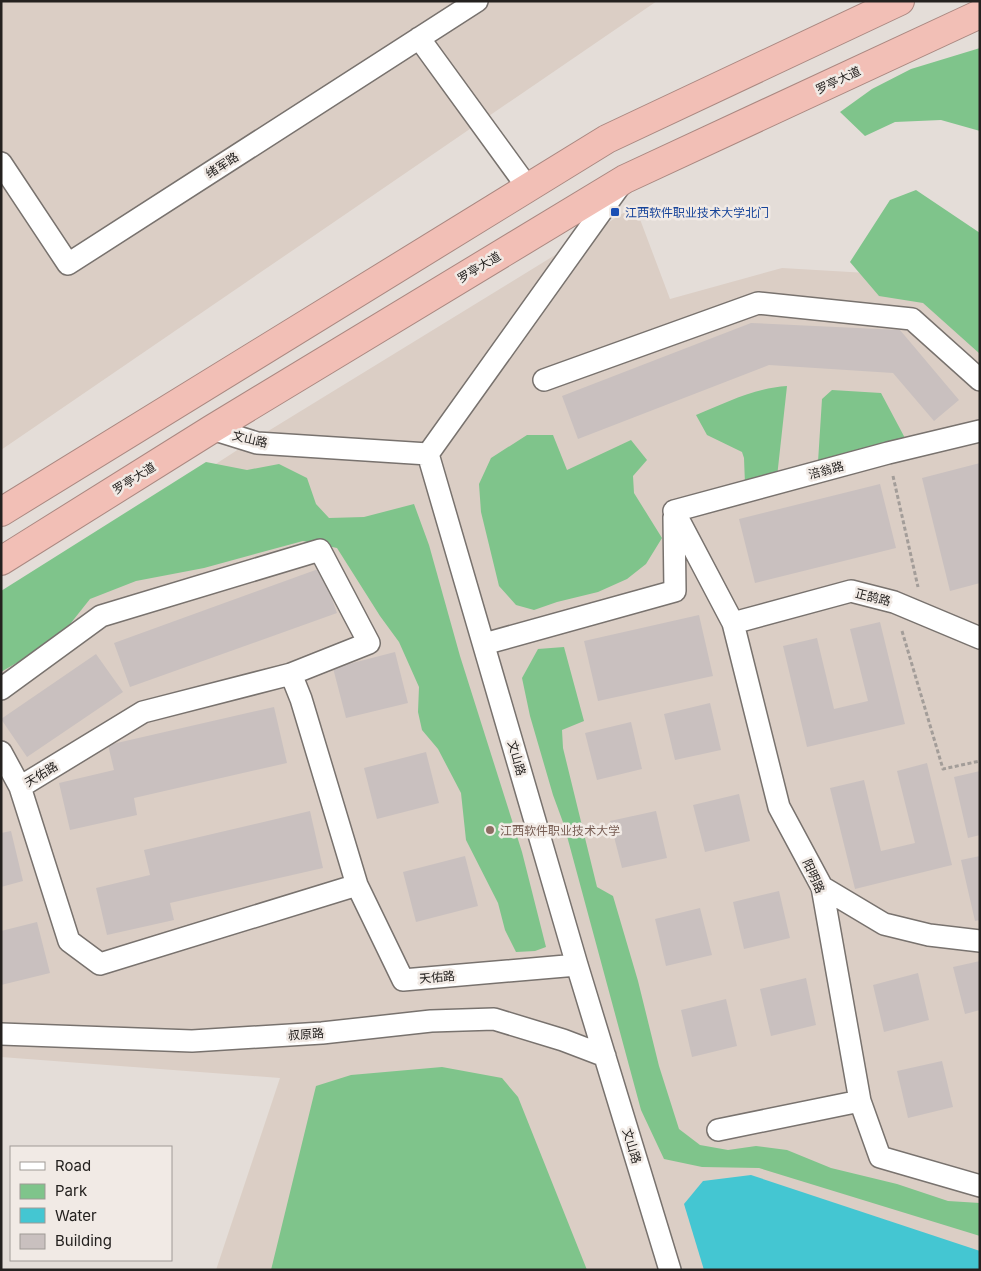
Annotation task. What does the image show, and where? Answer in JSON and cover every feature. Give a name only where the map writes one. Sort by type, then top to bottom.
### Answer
[{"type":"highway","points":[[1,512],[608,139],[900,1]]},
{"type":"highway","name":"罗亭大道","points":[[1,561],[212,429],[625,179],[980,14]]},
{"type":"street","name":"绪军路","points":[[1,163],[68,264],[477,1]]},
{"type":"street","points":[[420,38],[528,188]]},
{"type":"street","points":[[428,454],[625,179]]},
{"type":"street","points":[[544,380],[758,303],[912,319],[980,380]]},
{"type":"street","name":"文山路","points":[[212,429],[257,443],[428,454],[577,965],[670,1270]]},
{"type":"street","name":"涪翁路","points":[[674,511],[980,430]]},
{"type":"street","points":[[484,644],[675,591],[674,511]]},
{"type":"street","name":"阳明路","points":[[674,511],[733,623],[779,807],[822,887],[860,1101],[880,1157],[980,1186]]},
{"type":"street","points":[[1,689],[101,616],[320,550],[369,643],[291,674]]},
{"type":"street","name":"正鹄路","points":[[733,623],[851,591],[894,602],[980,638]]},
{"type":"street","name":"天佑路","points":[[357,885],[100,964],[68,941],[20,786],[143,712],[291,674],[301,699],[357,885],[403,980],[577,965]]},
{"type":"street","points":[[1,752],[20,786]]},
{"type":"street","points":[[822,887],[884,924],[929,935],[980,941]]},
{"type":"street","name":"叔原路","points":[[1,1034],[192,1040],[322,1033],[431,1021],[494,1020],[563,1040],[605,1056]]},
{"type":"street","points":[[718,1130],[860,1101]]},
{"type":"path","points":[[888,453],[924,614]]},
{"type":"path","points":[[894,602],[943,769],[980,761]]},
{"type":"shaded area","points":[[1,1],[657,1],[1,450]]},
{"type":"shaded area","name":"江西软件职业技术大学","points":[[635,206],[670,299],[782,268],[935,277],[980,315],[980,1270],[216,1270],[280,1078],[1,1057],[1,603],[242,447]]},
{"type":"green space","points":[[980,48],[980,131],[941,120],[895,122],[865,136],[840,112],[872,89],[911,69]]},
{"type":"green space","points":[[916,190],[980,233],[980,354],[923,303],[879,296],[850,262],[890,200]]},
{"type":"green space","points":[[787,386],[777,477],[745,484],[742,452],[707,435],[696,415],[752,393]]},
{"type":"green space","points":[[832,390],[881,393],[906,440],[818,462],[822,399]]},
{"type":"green space","points":[[527,435],[553,435],[567,470],[631,440],[647,460],[633,476],[634,493],[662,538],[646,564],[627,579],[598,592],[534,610],[516,605],[499,586],[481,512],[479,484],[491,458]]},
{"type":"green space","points":[[206,462],[247,470],[279,464],[307,478],[316,504],[329,518],[364,517],[414,504],[429,545],[460,656],[522,852],[546,947],[535,951],[516,952],[505,930],[498,903],[466,840],[461,793],[438,749],[422,730],[418,712],[419,687],[399,642],[380,616],[337,548],[303,541],[204,568],[136,581],[90,599],[59,638],[1,672],[1,591]]},
{"type":"green space","points":[[564,647],[584,721],[562,730],[563,748],[597,887],[613,896],[638,981],[659,1066],[679,1129],[700,1145],[728,1150],[756,1146],[787,1150],[831,1168],[897,1184],[948,1201],[980,1203],[980,1236],[759,1168],[702,1167],[664,1159],[641,1110],[564,825],[553,795],[530,716],[522,678],[538,649]]},
{"type":"green space","points":[[442,1067],[502,1078],[518,1097],[587,1270],[271,1270],[316,1086],[351,1075]]},
{"type":"water","points":[[751,1175],[980,1251],[980,1270],[704,1270],[684,1204],[703,1181]]},
{"type":"building","points":[[751,323],[900,330],[959,400],[934,421],[893,373],[769,365],[578,439],[562,396]]},
{"type":"building","points":[[980,463],[980,583],[950,591],[922,478]]},
{"type":"building","points":[[880,484],[896,548],[755,583],[739,519]]},
{"type":"building","points":[[321,568],[337,613],[130,687],[114,643]]},
{"type":"building","points":[[699,615],[713,676],[598,701],[584,641]]},
{"type":"building","points":[[880,622],[905,724],[807,747],[783,646],[817,638],[834,709],[868,701],[850,629]]},
{"type":"building","points":[[395,652],[408,703],[346,718],[333,668]]},
{"type":"building","points":[[96,654],[123,692],[27,757],[1,719]]},
{"type":"building","points":[[710,703],[721,750],[675,760],[664,714]]},
{"type":"building","points":[[274,707],[287,763],[134,798],[137,815],[70,830],[59,783],[114,770],[108,745]]},
{"type":"building","points":[[631,722],[642,769],[597,780],[585,733]]},
{"type":"building","points":[[426,752],[439,803],[377,819],[364,768]]},
{"type":"building","points":[[927,763],[952,865],[855,889],[830,788],[864,780],[881,851],[915,843],[897,771]]},
{"type":"building","points":[[980,771],[980,835],[968,838],[954,777]]},
{"type":"building","points":[[739,794],[750,841],[705,852],[693,805]]},
{"type":"building","points":[[310,811],[323,868],[170,903],[174,920],[107,935],[96,888],[150,875],[144,850]]},
{"type":"building","points":[[656,811],[667,858],[622,868],[610,821]]},
{"type":"building","points":[[11,831],[23,881],[1,887],[1,833]]},
{"type":"building","points":[[465,856],[478,906],[416,922],[403,872]]},
{"type":"building","points":[[980,856],[980,920],[975,921],[961,860]]},
{"type":"building","points":[[779,891],[790,938],[744,949],[733,902]]},
{"type":"building","points":[[700,908],[712,955],[666,966],[655,919]]},
{"type":"building","points":[[37,922],[50,973],[1,985],[1,931]]},
{"type":"building","points":[[980,961],[980,1010],[965,1014],[953,967]]},
{"type":"building","points":[[918,973],[929,1020],[884,1032],[873,985]]},
{"type":"building","points":[[806,978],[816,1025],[771,1036],[760,989]]},
{"type":"building","points":[[726,999],[737,1046],[692,1057],[681,1010]]},
{"type":"building","points":[[942,1061],[953,1107],[908,1118],[897,1071]]},
{"type":"place","name":"江西软件职业技术大学北门","points":[[615,212]]},
{"type":"place","name":"江西软件职业技术大学","points":[[490,830]]}]
